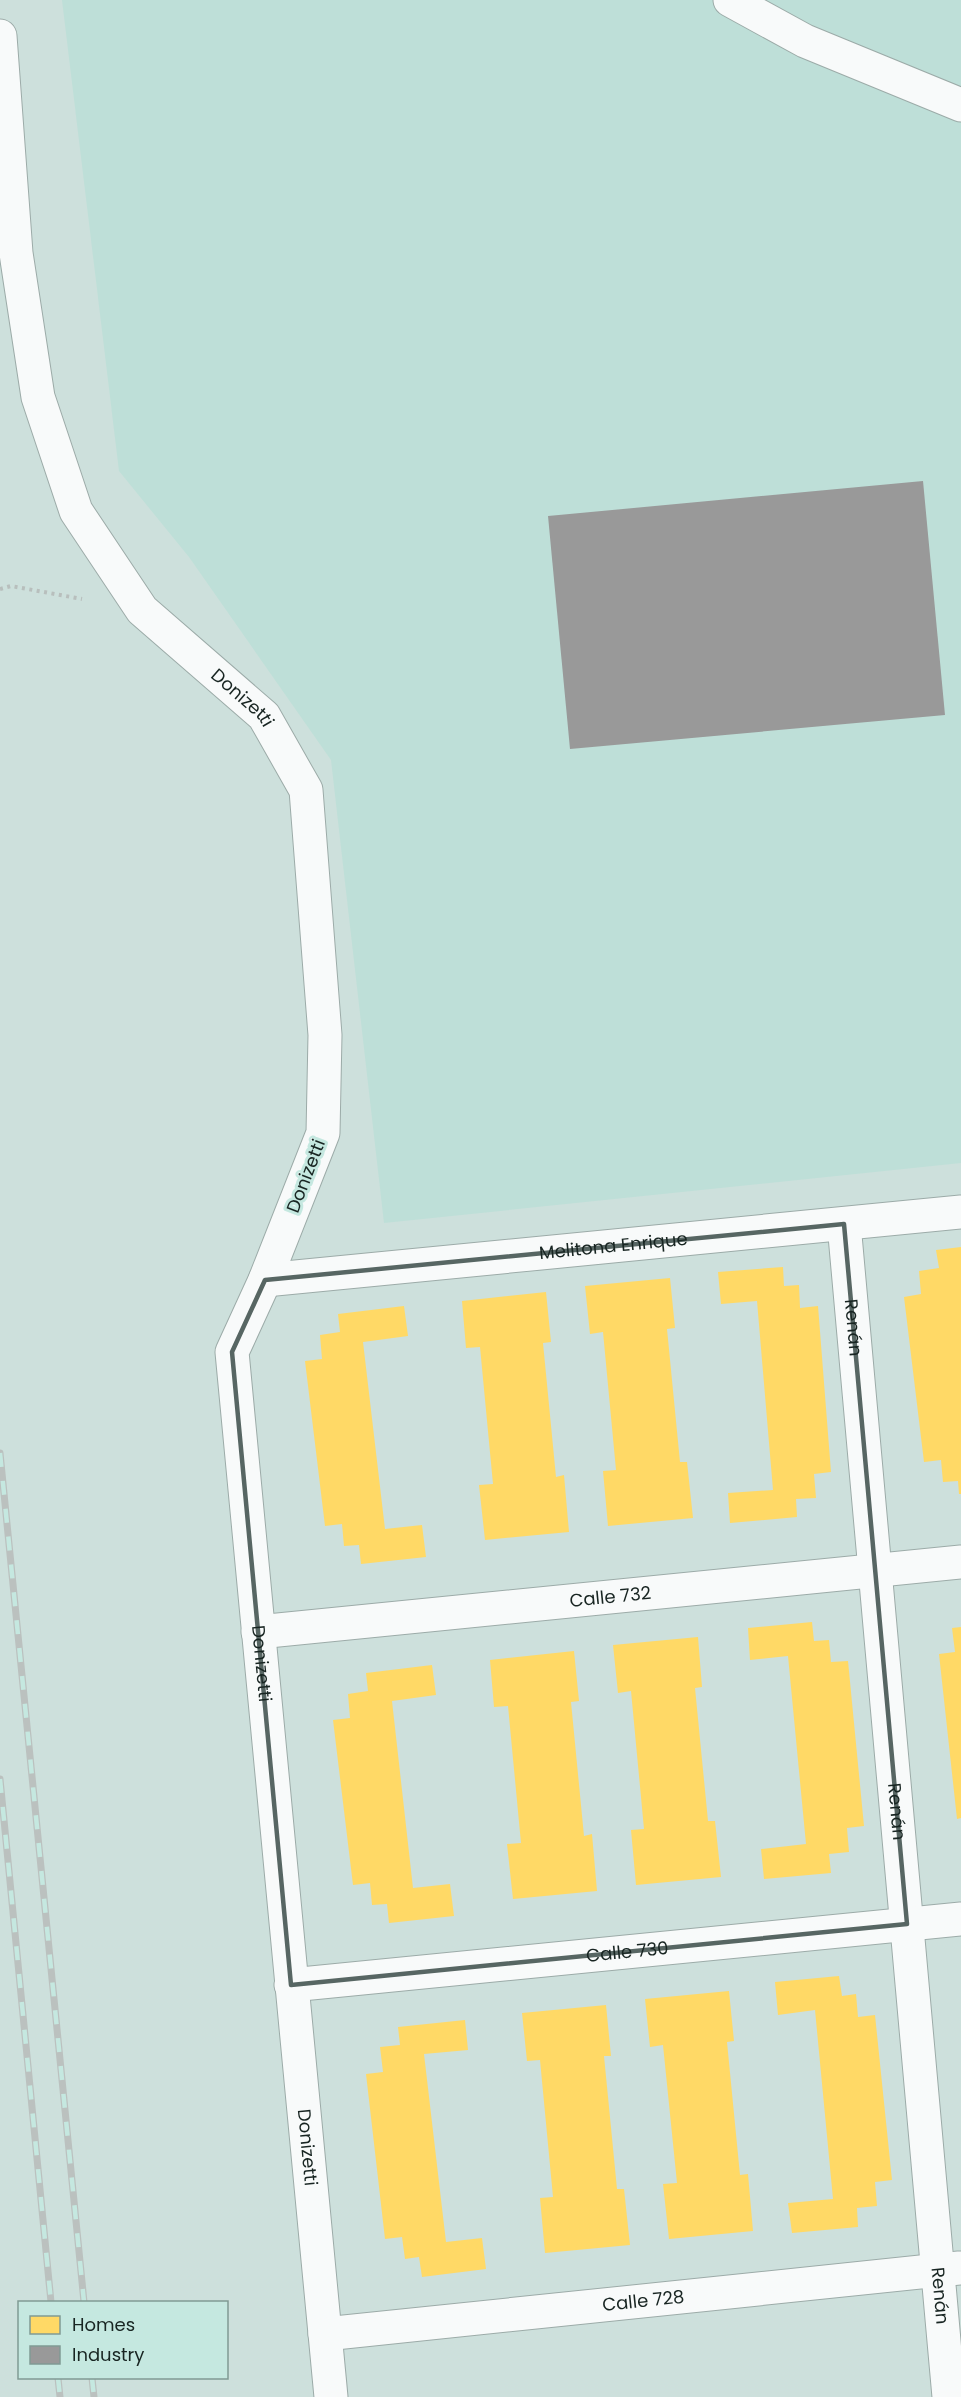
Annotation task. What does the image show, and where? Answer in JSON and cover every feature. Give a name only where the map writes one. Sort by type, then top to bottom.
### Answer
[{"type":"street","points":[[730,0],[805,41],[961,105]]},
{"type":"street","name":"Donizetti","points":[[0,36],[16,253],[38,397],[76,511],[142,610],[264,716],[306,790],[325,1035],[323,1133],[265,1280],[232,1353],[331,2397]]},
{"type":"street","name":"Melitona Enrique","points":[[265,1280],[961,1212]]},
{"type":"street","name":"Renán","points":[[844,1224],[908,1924],[950,2269],[949,2397]]},
{"type":"street","name":"Calle 732","points":[[258,1632],[961,1562]]},
{"type":"street","name":"Calle 730","points":[[291,1985],[961,1919]]},
{"type":"street","name":"Calle 728","points":[[325,2334],[950,2269]]},
{"type":"path","points":[[0,589],[11,586],[142,610]]},
{"type":"highlighted area","points":[[844,1224],[907,1924],[291,1985],[232,1352],[265,1280]]},
{"type":"shaded area","points":[[62,0],[961,0],[961,1163],[384,1223],[331,760],[189,557],[119,471]]},
{"type":"building: Homes","points":[[961,1247],[961,1494],[959,1494],[958,1481],[943,1482],[941,1460],[924,1462],[904,1297],[921,1294],[919,1271],[939,1268],[936,1250]]},
{"type":"building: Homes","points":[[783,1267],[784,1286],[799,1285],[800,1308],[818,1306],[831,1472],[814,1474],[816,1498],[796,1499],[797,1517],[730,1523],[728,1493],[773,1490],[757,1301],[721,1304],[718,1272]]},
{"type":"building: Homes","points":[[670,1278],[675,1328],[667,1329],[680,1462],[687,1462],[693,1518],[608,1526],[603,1471],[616,1470],[603,1332],[590,1334],[585,1286]]},
{"type":"building: Homes","points":[[546,1292],[551,1342],[543,1343],[556,1477],[564,1475],[569,1532],[485,1540],[479,1485],[493,1484],[480,1347],[466,1348],[462,1301]]},
{"type":"building: Homes","points":[[404,1306],[408,1336],[363,1342],[385,1529],[422,1525],[426,1557],[361,1564],[359,1545],[344,1546],[342,1524],[325,1526],[305,1361],[322,1359],[320,1335],[340,1332],[338,1314]]},
{"type":"building: Homes","points":[[812,1622],[814,1641],[829,1640],[831,1662],[848,1661],[864,1826],[847,1828],[849,1852],[829,1854],[831,1873],[764,1879],[761,1849],[806,1844],[788,1656],[750,1660],[748,1628]]},
{"type":"building: Homes","points":[[961,1627],[961,1818],[957,1819],[939,1654],[955,1652],[952,1628]]},
{"type":"building: Homes","points":[[698,1637],[702,1687],[695,1688],[708,1821],[715,1821],[721,1877],[636,1885],[631,1830],[644,1829],[631,1691],[618,1693],[613,1645]]},
{"type":"building: Homes","points":[[574,1651],[579,1701],[571,1702],[584,1836],[592,1834],[597,1891],[513,1899],[507,1844],[521,1843],[508,1706],[494,1707],[490,1660]]},
{"type":"building: Homes","points":[[432,1665],[436,1695],[392,1701],[413,1888],[450,1884],[454,1916],[389,1923],[387,1904],[372,1905],[370,1883],[353,1885],[333,1720],[350,1718],[348,1694],[368,1691],[366,1673]]},
{"type":"building: Homes","points":[[839,1976],[842,1996],[856,1994],[858,2017],[875,2015],[892,2180],[875,2182],[877,2206],[857,2208],[858,2227],[792,2233],[788,2203],[833,2199],[815,2010],[778,2015],[775,1982]]},
{"type":"building: Homes","points":[[729,1991],[734,2041],[727,2042],[740,2175],[748,2174],[753,2231],[669,2239],[663,2184],[677,2183],[663,2045],[650,2047],[645,1999]]},
{"type":"building: Homes","points":[[606,2005],[611,2056],[604,2056],[617,2189],[624,2189],[630,2245],[545,2253],[540,2198],[553,2197],[540,2060],[527,2061],[522,2013]]},
{"type":"building: Homes","points":[[465,2020],[468,2050],[424,2054],[446,2242],[482,2238],[486,2269],[422,2277],[419,2257],[405,2259],[402,2237],[385,2239],[366,2074],[383,2072],[380,2047],[400,2045],[398,2027]]},
{"type":"building: Industry","points":[[923,481],[945,715],[570,749],[548,516]]},
{"type":"railway","points":[[0,1453],[84,2301]]},
{"type":"railway","points":[[0,1779],[51,2301]]},
{"type":"railway","points":[[58,2379],[60,2397]]},
{"type":"railway","points":[[92,2379],[94,2397]]}]
